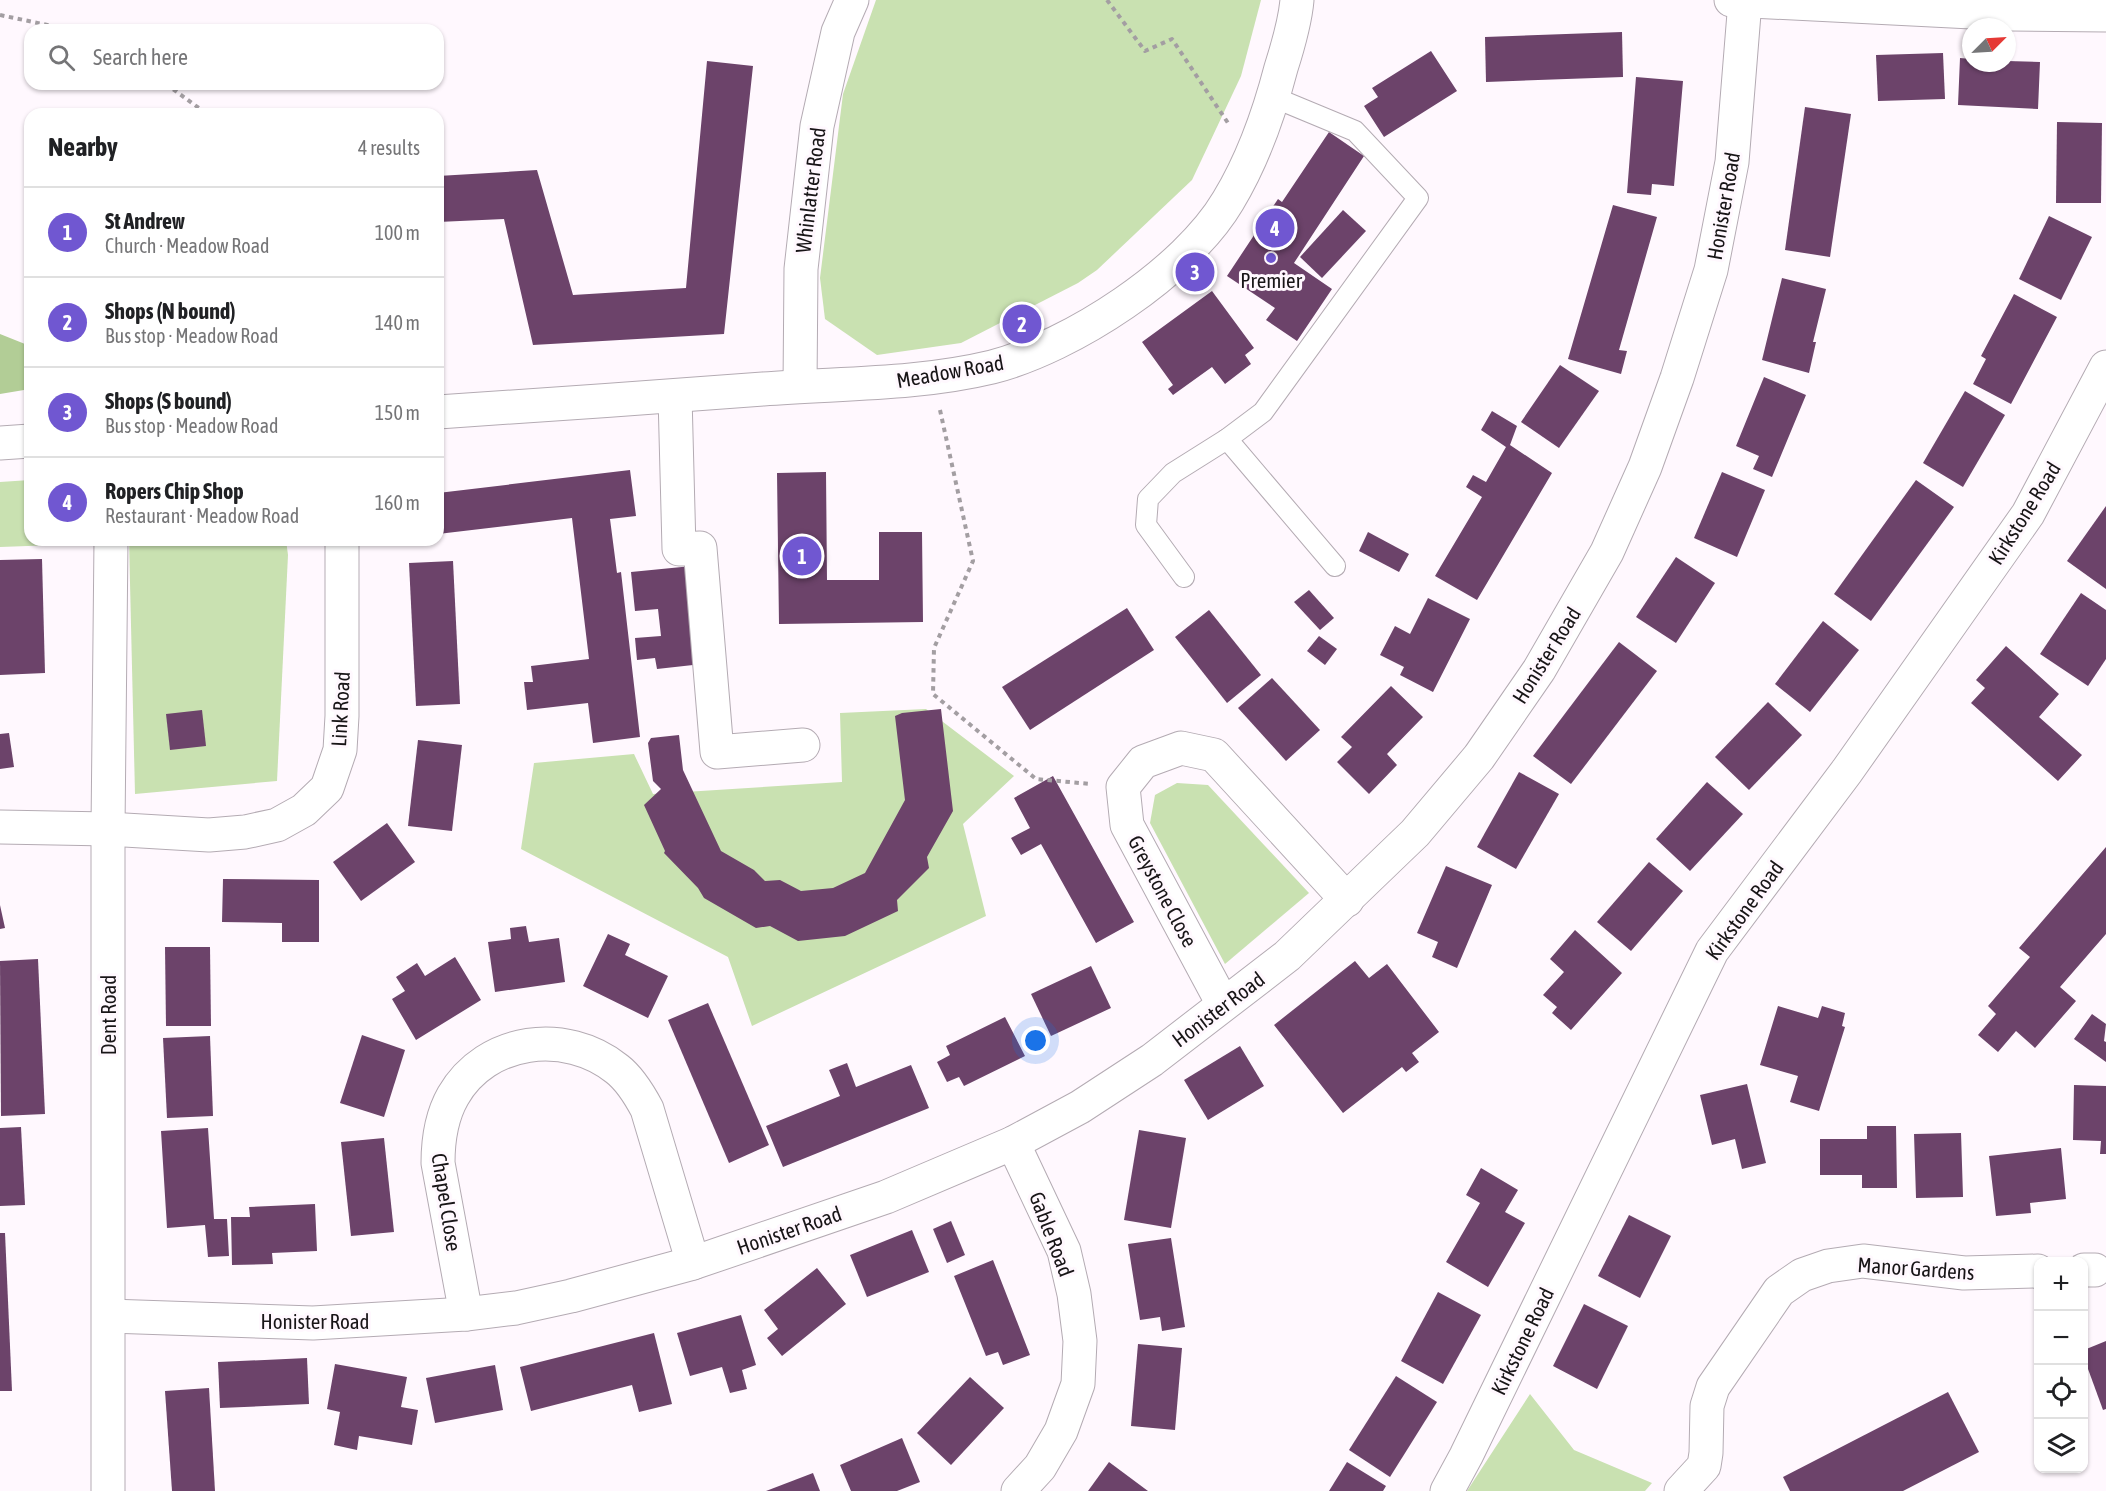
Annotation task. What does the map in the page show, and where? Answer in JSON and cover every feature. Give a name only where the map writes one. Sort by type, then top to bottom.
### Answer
[{"type":"street","name":"Whinlatter Road","points":[[800,386],[801,269],[817,126],[838,32],[852,0]]},
{"type":"street","name":"Meadow Road","points":[[444,412],[800,386],[872,384],[932,378],[992,366],[1036,352],[1089,326],[1131,298],[1200,239],[1228,202],[1269,115],[1297,0]]},
{"type":"street","points":[[1738,0],[2011,7],[2106,15]]},
{"type":"street","name":"Honister Road","points":[[109,1316],[314,1323],[466,1314],[516,1308],[571,1296],[693,1263],[886,1197],[1013,1143],[1080,1107],[1152,1060],[1287,956],[1415,833],[1479,758],[1539,670],[1607,552],[1640,478],[1677,378],[1712,270],[1732,162],[1738,0]]},
{"type":"street","name":"Kirkstone Road","points":[[1447,1491],[1712,951],[1847,771],[2028,514],[2106,367]]},
{"type":"street","points":[[675,396],[679,549],[700,548],[717,752],[803,745]]},
{"type":"street","points":[[0,443],[24,441]]},
{"type":"street","name":"Dent Road","points":[[108,1491],[108,829],[111,546]]},
{"type":"street","name":"Link Road","points":[[0,827],[108,829],[209,835],[245,832],[277,825],[304,810],[327,788],[340,750],[342,546]]},
{"type":"street","points":[[1123,787],[1143,762],[1182,748],[1214,754],[1347,900]]},
{"type":"street","name":"Greystone Close","points":[[1123,787],[1127,825],[1223,1004]]},
{"type":"street","name":"Chapel Close","points":[[466,1314],[438,1163],[438,1140],[443,1117],[453,1095],[467,1077],[485,1062],[506,1051],[528,1045],[552,1043],[576,1047],[599,1056],[618,1070],[635,1088],[647,1109],[693,1263]]},
{"type":"street","name":"Gable Road","points":[[1013,1143],[1064,1251],[1074,1294],[1080,1341],[1078,1384],[1061,1431],[1040,1467],[1018,1491]]},
{"type":"street","name":"Manor Gardens","points":[[1681,1491],[1704,1466],[1707,1406],[1713,1387],[1779,1291],[1802,1275],[1828,1266],[1863,1261],[1964,1273],[2034,1271]]},
{"type":"lane","points":[[1184,577],[1146,525],[1148,499],[1173,473],[1227,439],[1263,412],[1419,198],[1355,131],[1273,97]]},
{"type":"lane","points":[[1227,439],[1335,566]]},
{"type":"path","points":[[1107,0],[1145,51],[1172,39],[1250,156]]},
{"type":"path","points":[[0,15],[43,24]]},
{"type":"path","points":[[174,90],[199,108]]},
{"type":"path","points":[[932,378],[973,561],[933,648],[933,694],[1036,779],[1123,787]]},
{"type":"green space","points":[[876,0],[1261,0],[1241,76],[1192,180],[1097,270],[1078,283],[961,343],[877,355],[825,319],[820,278],[843,94]]},
{"type":"green space","points":[[0,334],[24,344],[24,390],[0,394]]},
{"type":"green space","points":[[24,480],[24,546],[28,546],[0,547],[0,482]]},
{"type":"green space","points":[[129,546],[287,546],[277,781],[135,794]]},
{"type":"green space","points":[[926,709],[1014,776],[963,824],[986,916],[752,1026],[728,957],[521,849],[534,763],[634,754],[653,794],[842,782],[840,713]]},
{"type":"green space","points":[[1177,783],[1208,785],[1309,893],[1225,964],[1150,823],[1155,795]]},
{"type":"green space","points":[[1530,1394],[1574,1450],[1652,1483],[1645,1491],[1467,1491]]},
{"type":"building","points":[[1622,32],[1623,77],[1486,82],[1485,37]]},
{"type":"building","points":[[1431,51],[1457,91],[1384,137],[1364,106],[1378,97],[1372,88]]},
{"type":"building","points":[[1943,53],[1945,99],[1878,101],[1876,55]]},
{"type":"building","points":[[1960,58],[1962,58],[1962,72],[2016,72],[2016,61],[2040,62],[2038,109],[1958,105]]},
{"type":"building","points":[[707,61],[753,66],[724,334],[533,345],[504,219],[444,222],[444,176],[537,170],[573,295],[686,288]]},
{"type":"building","points":[[1636,77],[1683,81],[1674,186],[1652,184],[1651,195],[1627,193]]},
{"type":"building","points":[[1805,107],[1851,114],[1830,257],[1785,250]]},
{"type":"building","points":[[2057,122],[2102,123],[2101,203],[2056,203]]},
{"type":"building","points":[[1329,132],[1364,156],[1294,263],[1332,289],[1297,341],[1266,320],[1275,308],[1227,276],[1278,199],[1282,202]]},
{"type":"building","points":[[1613,205],[1657,217],[1619,350],[1627,351],[1621,374],[1568,359]]},
{"type":"building","points":[[1343,210],[1366,231],[1322,278],[1300,257]]},
{"type":"building","points":[[2049,216],[2092,237],[2061,300],[2019,279]]},
{"type":"building","points":[[1782,278],[1826,289],[1813,342],[1816,342],[1809,373],[1762,360]]},
{"type":"building","points":[[1212,291],[1254,348],[1245,355],[1251,364],[1225,384],[1212,367],[1173,395],[1168,389],[1173,385],[1142,342]]},
{"type":"building","points":[[2014,294],[2057,317],[2011,404],[1973,384],[1986,359],[1981,356]]},
{"type":"building","points":[[1560,365],[1599,391],[1559,448],[1521,422]]},
{"type":"building","points":[[1764,377],[1806,395],[1772,477],[1753,469],[1759,456],[1736,446]]},
{"type":"building","points":[[1965,391],[2005,415],[1963,487],[1923,463]]},
{"type":"building","points":[[1492,411],[1517,426],[1510,445],[1552,473],[1477,600],[1435,576],[1482,497],[1466,487],[1473,475],[1486,482],[1506,447],[1481,430]]},
{"type":"building","points":[[630,470],[636,516],[610,519],[617,573],[621,572],[640,737],[593,743],[588,703],[527,710],[524,682],[533,682],[531,666],[589,659],[572,518],[444,533],[444,492]]},
{"type":"building","points":[[826,472],[827,580],[879,580],[879,532],[922,532],[923,622],[779,624],[777,473]]},
{"type":"building","points":[[1722,472],[1765,490],[1737,557],[1694,538]]},
{"type":"building","points":[[1916,480],[1954,507],[1871,621],[1834,594]]},
{"type":"building","points":[[2106,506],[2106,589],[2067,561]]},
{"type":"building","points":[[1368,532],[1409,554],[1399,572],[1359,551]]},
{"type":"building","points":[[1676,557],[1715,583],[1676,643],[1636,617]]},
{"type":"building","points":[[42,559],[45,673],[0,675],[0,560]]},
{"type":"building","points":[[453,561],[460,704],[416,706],[409,563]]},
{"type":"building","points":[[692,566],[702,664],[657,669],[655,658],[637,660],[635,638],[661,636],[658,609],[635,611],[631,572]]},
{"type":"building","points":[[1309,590],[1334,618],[1320,630],[1294,602]]},
{"type":"building","points":[[2081,593],[2106,610],[2106,659],[2088,686],[2040,654]]},
{"type":"building","points":[[1428,598],[1470,619],[1433,692],[1400,675],[1404,667],[1380,655],[1395,626],[1410,634]]},
{"type":"building","points":[[1127,608],[1154,650],[1030,730],[1002,687]]},
{"type":"building","points":[[1209,610],[1261,675],[1227,703],[1175,637]]},
{"type":"building","points":[[1823,621],[1859,650],[1810,712],[1775,684]]},
{"type":"building","points":[[1319,636],[1337,649],[1325,665],[1307,651]]},
{"type":"building","points":[[1619,642],[1657,671],[1571,784],[1533,756]]},
{"type":"building","points":[[2006,646],[2059,694],[2039,717],[2082,755],[2058,781],[1971,703],[1985,688],[1976,680]]},
{"type":"building","points":[[1272,678],[1320,730],[1286,761],[1238,708]]},
{"type":"building","points":[[1391,686],[1423,717],[1387,754],[1397,765],[1369,794],[1337,762],[1352,747],[1341,737]]},
{"type":"building","points":[[1768,702],[1802,735],[1749,790],[1715,757]]},
{"type":"building","points":[[941,709],[953,811],[927,857],[929,868],[897,900],[898,911],[845,936],[798,941],[770,926],[756,928],[704,898],[698,888],[664,853],[644,805],[661,789],[653,781],[648,743],[651,738],[679,735],[683,770],[721,851],[754,870],[765,881],[780,880],[801,891],[833,888],[865,873],[905,800],[895,716],[902,713]]},
{"type":"building","points":[[202,710],[206,746],[170,750],[166,714]]},
{"type":"building","points":[[9,733],[14,767],[0,769],[0,734]]},
{"type":"building","points":[[418,740],[462,745],[452,831],[408,826]]},
{"type":"building","points":[[1519,772],[1559,794],[1516,869],[1477,847]]},
{"type":"building","points":[[1053,776],[1134,922],[1096,943],[1041,844],[1021,855],[1011,838],[1030,828],[1014,798]]},
{"type":"building","points":[[1707,782],[1743,814],[1690,871],[1656,839]]},
{"type":"building","points":[[387,823],[415,862],[361,901],[333,862]]},
{"type":"building","points":[[2106,847],[2106,934],[2060,987],[2076,1001],[2035,1048],[2016,1031],[1998,1052],[1978,1035],[1996,1014],[1988,1006],[2030,957],[2019,948]]},
{"type":"building","points":[[1649,862],[1683,891],[1631,951],[1597,922]]},
{"type":"building","points":[[1446,866],[1492,885],[1457,968],[1432,957],[1438,942],[1417,933]]},
{"type":"building","points":[[223,879],[319,880],[319,942],[282,942],[282,923],[222,922]]},
{"type":"building","points":[[0,905],[5,928],[0,929]]},
{"type":"building","points":[[526,926],[529,942],[559,938],[565,982],[495,992],[488,942],[511,939],[510,928]]},
{"type":"building","points":[[1575,930],[1622,973],[1571,1030],[1552,1013],[1557,1007],[1543,995],[1564,972],[1550,959]]},
{"type":"building","points":[[608,934],[630,944],[625,955],[668,976],[648,1018],[583,986]]},
{"type":"building","points":[[165,947],[210,947],[211,1026],[166,1026]]},
{"type":"building","points":[[455,957],[481,1000],[416,1040],[392,999],[405,991],[396,977],[417,963],[425,976]]},
{"type":"building","points":[[38,959],[45,1114],[1,1116],[0,961]]},
{"type":"building","points":[[1355,961],[1369,978],[1387,964],[1439,1032],[1412,1053],[1419,1062],[1406,1072],[1402,1067],[1343,1113],[1274,1025]]},
{"type":"building","points":[[1091,966],[1111,1008],[1051,1036],[1031,994]]},
{"type":"building","points":[[708,1003],[769,1145],[729,1163],[668,1020]]},
{"type":"building","points":[[1778,1006],[1818,1018],[1822,1006],[1845,1013],[1842,1026],[1845,1027],[1819,1111],[1790,1102],[1798,1076],[1760,1065]]},
{"type":"building","points":[[2092,1014],[2106,1024],[2104,1041],[2106,1042],[2106,1062],[2074,1039]]},
{"type":"building","points":[[1005,1017],[1025,1056],[964,1086],[959,1077],[947,1082],[937,1062],[950,1055],[946,1046]]},
{"type":"building","points":[[362,1035],[405,1050],[384,1117],[340,1103]]},
{"type":"building","points":[[210,1036],[213,1116],[167,1118],[163,1038]]},
{"type":"building","points":[[1240,1046],[1264,1086],[1208,1120],[1184,1080]]},
{"type":"building","points":[[847,1063],[856,1087],[911,1065],[929,1108],[783,1167],[766,1126],[840,1096],[829,1070]]},
{"type":"building","points":[[1747,1084],[1766,1163],[1742,1169],[1735,1139],[1712,1145],[1700,1095]]},
{"type":"building","points":[[2074,1085],[2106,1086],[2106,1154],[2100,1154],[2101,1141],[2073,1140]]},
{"type":"building","points":[[1867,1126],[1896,1126],[1897,1188],[1862,1188],[1862,1175],[1820,1175],[1820,1139],[1867,1139]]},
{"type":"building","points":[[21,1127],[25,1205],[0,1206],[0,1128]]},
{"type":"building","points":[[208,1128],[214,1219],[227,1219],[229,1256],[208,1257],[205,1225],[167,1228],[161,1131]]},
{"type":"building","points":[[1139,1130],[1186,1138],[1171,1228],[1124,1220]]},
{"type":"building","points":[[1961,1133],[1963,1197],[1916,1198],[1914,1134]]},
{"type":"building","points":[[384,1138],[394,1232],[351,1236],[341,1142]]},
{"type":"building","points":[[2061,1148],[2066,1199],[2030,1203],[2031,1213],[1996,1216],[1989,1156]]},
{"type":"building","points":[[1481,1168],[1518,1190],[1505,1212],[1525,1223],[1488,1287],[1446,1262],[1480,1203],[1466,1195]]},
{"type":"building","points":[[315,1204],[317,1251],[272,1253],[273,1264],[232,1265],[231,1217],[250,1217],[249,1207]]},
{"type":"building","points":[[1629,1215],[1671,1236],[1640,1298],[1598,1276]]},
{"type":"building","points":[[951,1221],[965,1255],[947,1263],[933,1229]]},
{"type":"building","points":[[912,1230],[929,1272],[867,1297],[850,1255]]},
{"type":"building","points":[[0,1233],[5,1233],[12,1391],[0,1391]]},
{"type":"building","points":[[1171,1238],[1185,1327],[1162,1331],[1160,1317],[1140,1320],[1128,1244]]},
{"type":"building","points":[[993,1260],[1030,1355],[1003,1365],[998,1352],[986,1356],[954,1276]]},
{"type":"building","points":[[817,1268],[846,1304],[782,1356],[767,1338],[778,1329],[764,1310]]},
{"type":"building","points":[[1438,1292],[1481,1315],[1443,1384],[1401,1361]]},
{"type":"building","points":[[1584,1304],[1628,1326],[1597,1389],[1553,1366]]},
{"type":"building","points":[[741,1315],[756,1365],[742,1370],[747,1389],[730,1393],[722,1367],[690,1376],[677,1333]]},
{"type":"building","points":[[654,1333],[672,1404],[639,1412],[632,1385],[531,1411],[520,1367]]},
{"type":"building","points":[[2106,1341],[2106,1409],[2103,1410],[2088,1369],[2088,1348]]},
{"type":"building","points":[[1138,1344],[1182,1348],[1175,1430],[1131,1426]]},
{"type":"building","points":[[307,1358],[309,1404],[220,1408],[218,1362]]},
{"type":"building","points":[[335,1364],[407,1377],[401,1407],[418,1410],[412,1445],[359,1436],[357,1450],[334,1445],[340,1412],[327,1409]]},
{"type":"building","points":[[495,1365],[503,1410],[435,1423],[426,1378]]},
{"type":"building","points":[[1396,1376],[1437,1402],[1390,1477],[1349,1450]]},
{"type":"building","points":[[970,1377],[1004,1408],[951,1465],[917,1433]]},
{"type":"building","points":[[209,1388],[215,1491],[172,1491],[165,1391]]},
{"type":"building","points":[[1948,1392],[1979,1452],[1903,1491],[1790,1491],[1783,1477]]},
{"type":"building","points":[[902,1438],[920,1482],[897,1491],[851,1491],[840,1465]]},
{"type":"building","points":[[1109,1462],[1148,1491],[1088,1491]]},
{"type":"building","points":[[1347,1462],[1386,1486],[1383,1491],[1329,1491]]},
{"type":"building","points":[[813,1473],[820,1491],[766,1491]]},
{"type":"place","name":"Ropers Chip Shop","points":[[1275,228]]},
{"type":"place","name":"Premier","points":[[1271,258]]},
{"type":"place","name":"Shops (S bound)","points":[[1195,272]]},
{"type":"place","name":"Shops (N bound)","points":[[1022,324]]},
{"type":"place","name":"St Andrew","points":[[802,556]]}]
